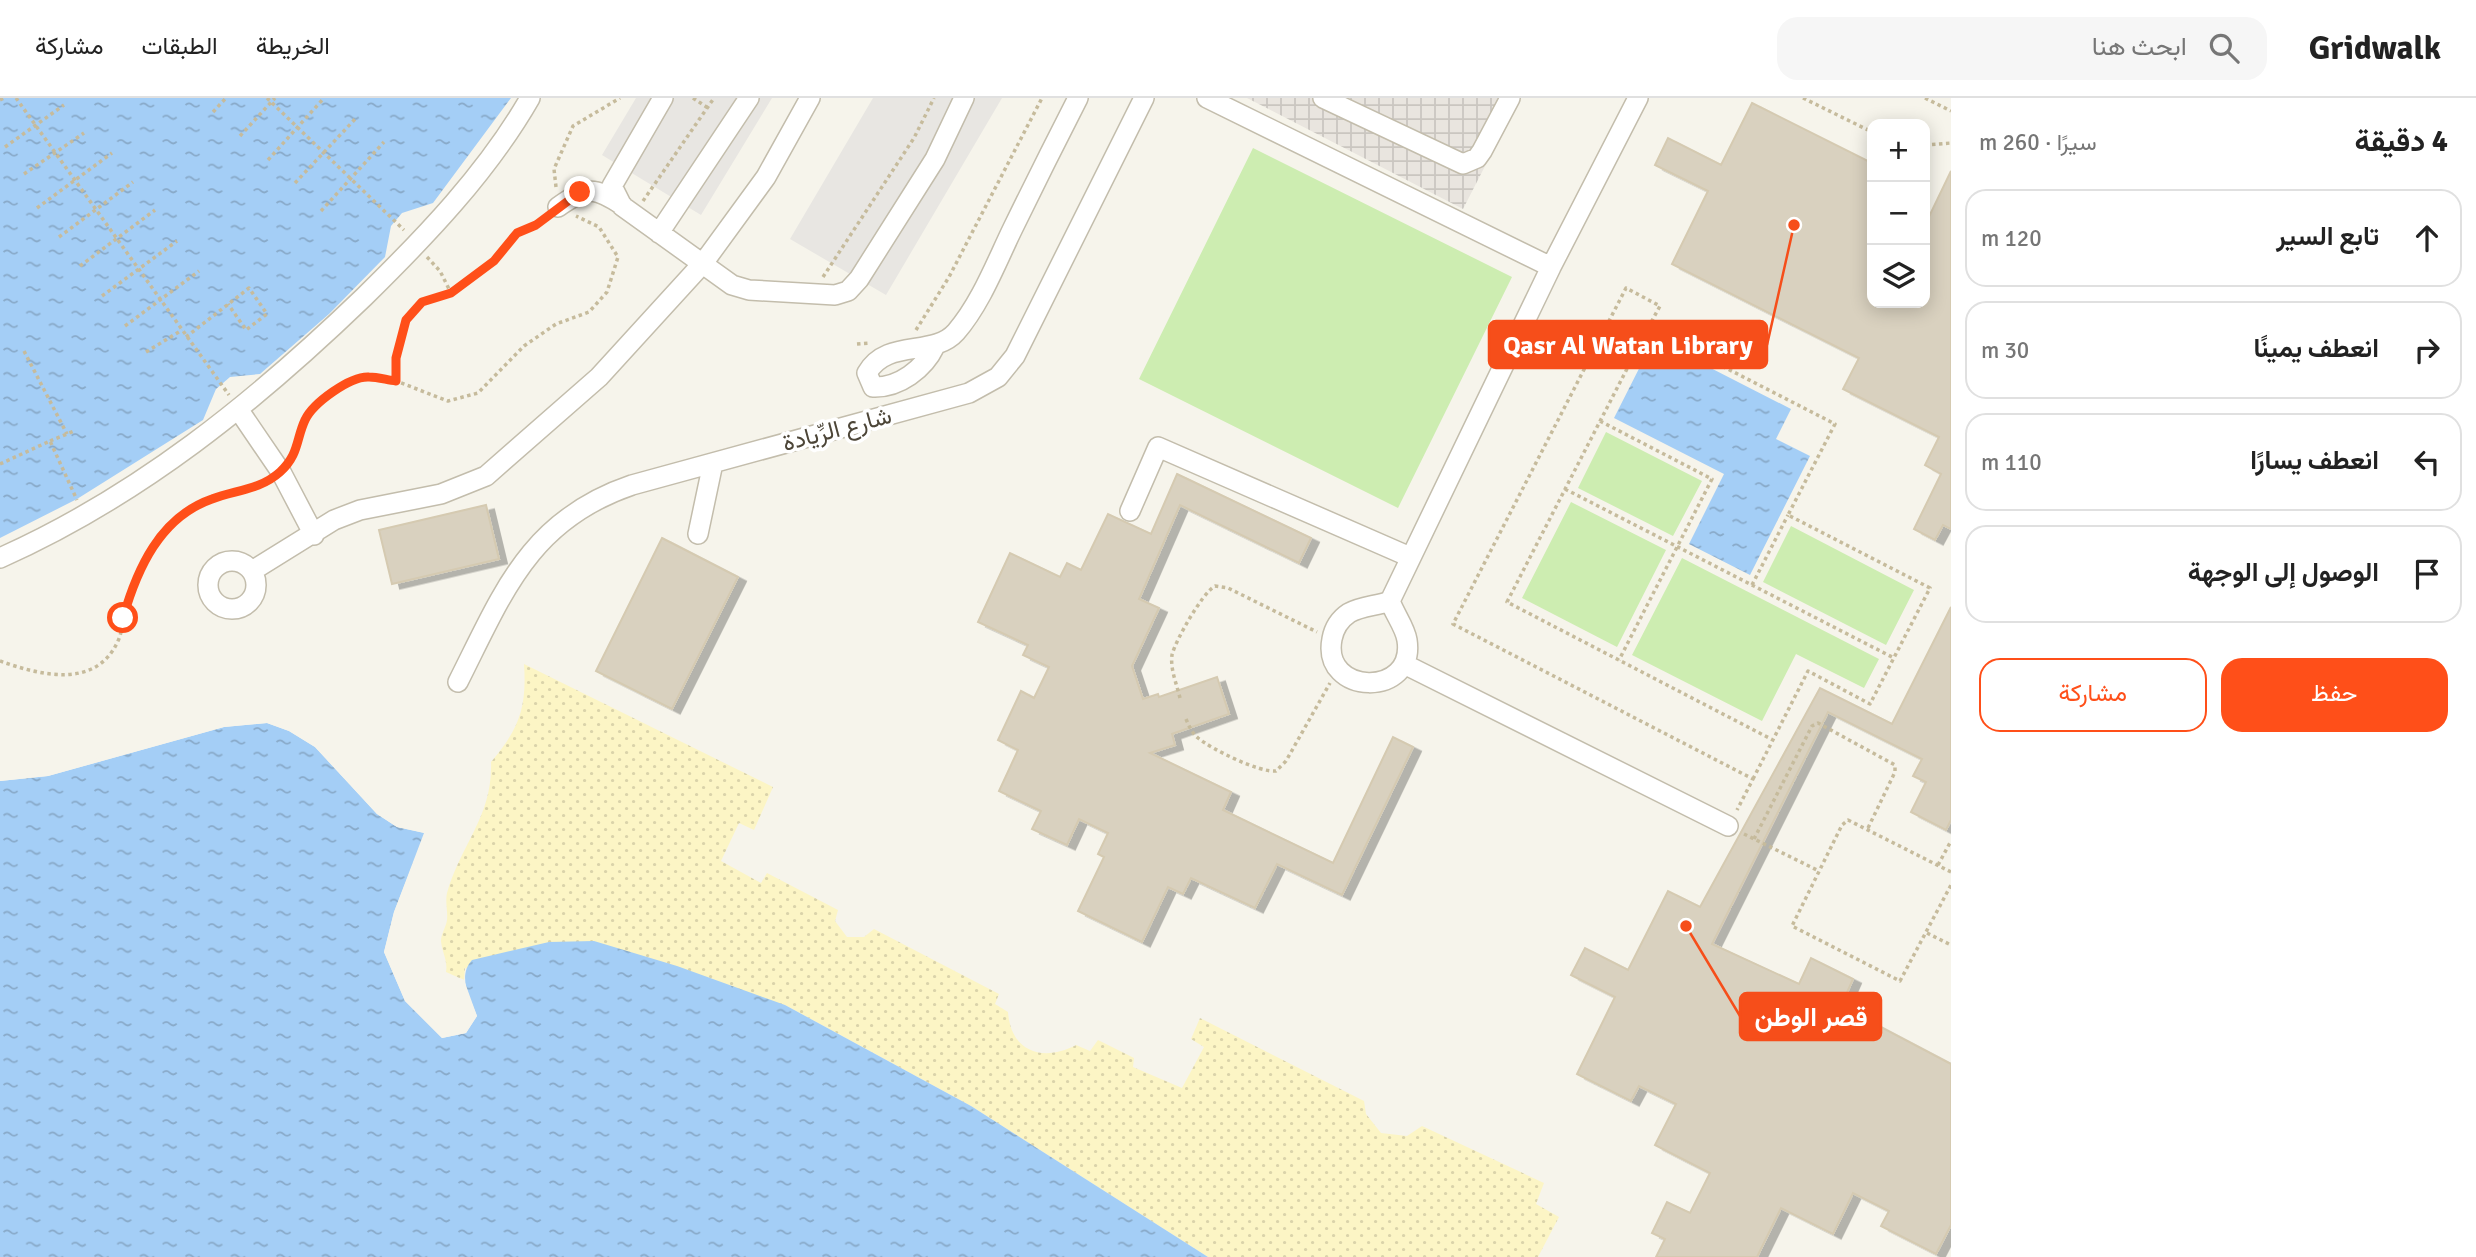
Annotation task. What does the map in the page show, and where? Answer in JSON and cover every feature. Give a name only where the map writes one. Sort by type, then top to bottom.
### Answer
[{"type":"street","points":[[0,558],[41,540],[116,499],[185,452],[238,409],[338,322],[410,253],[460,195],[530,98]]},
{"type":"street","points":[[628,210],[612,187],[663,98]]},
{"type":"street","points":[[659,233],[749,98]]},
{"type":"street","points":[[252,571],[306,536],[314,535],[334,520],[360,510],[441,494],[486,475],[599,377],[704,262],[766,177],[810,98]]},
{"type":"street","points":[[558,207],[580,192],[599,191],[704,262],[720,278],[749,290],[835,295],[848,292],[859,279],[934,159],[964,98]]},
{"type":"street","points":[[935,346],[953,336],[984,288],[1078,98]]},
{"type":"street","name":"شارع الرِّيادة","points":[[458,682],[512,575],[549,531],[579,508],[614,491],[969,393],[998,377],[1015,356],[1144,98]]},
{"type":"street","points":[[1207,98],[1551,267]]},
{"type":"street","points":[[1322,98],[1463,164],[1477,158],[1510,98]]},
{"type":"street","points":[[1390,601],[1348,613],[1339,621],[1332,639],[1332,658],[1338,669],[1348,678],[1369,685],[1389,679],[1404,664],[1407,639],[1390,601],[1551,267],[1639,98]]},
{"type":"street","points":[[238,409],[281,472],[314,535]]},
{"type":"street","points":[[1130,512],[1158,447],[1410,557]]},
{"type":"street","points":[[698,534],[713,463]]},
{"type":"street","points":[[1404,664],[1728,826]]},
{"type":"path","points":[[16,98],[221,383]]},
{"type":"path","points":[[213,112],[226,98]]},
{"type":"path","points":[[267,98],[273,100],[396,221]]},
{"type":"path","points":[[268,160],[324,98]]},
{"type":"path","points":[[558,207],[554,169],[573,126],[620,98]]},
{"type":"path","points":[[693,98],[708,108]]},
{"type":"path","points":[[628,210],[714,98]]},
{"type":"path","points":[[813,293],[914,138],[934,98]]},
{"type":"path","points":[[908,337],[915,333],[949,277],[1042,98]]},
{"type":"path","points":[[1803,98],[1867,130]]},
{"type":"path","points":[[1925,98],[1951,111]]},
{"type":"path","points":[[240,136],[273,100]]},
{"type":"path","points":[[5,147],[64,105]]},
{"type":"path","points":[[295,183],[357,117]]},
{"type":"path","points":[[24,174],[83,133]]},
{"type":"path","points":[[321,211],[384,142]]},
{"type":"path","points":[[1930,144],[1951,142]]},
{"type":"path","points":[[37,208],[112,153]]},
{"type":"path","points":[[58,237],[133,182]]},
{"type":"path","points":[[0,661],[55,676],[74,675],[107,657],[119,640],[131,588],[142,563],[158,539],[186,513],[212,499],[250,491],[281,472],[298,449],[305,419],[331,392],[367,376],[396,381],[448,401],[478,393],[524,346],[556,324],[589,312],[607,292],[618,257],[599,227],[558,207]]},
{"type":"path","points":[[396,381],[396,358],[402,332],[406,320],[422,302],[451,293],[494,261],[517,233],[536,225],[558,207]]},
{"type":"path","points":[[80,265],[155,210]]},
{"type":"path","points":[[102,296],[177,241]]},
{"type":"path","points":[[125,326],[199,271]]},
{"type":"path","points":[[186,337],[228,304],[249,288],[267,314],[246,330],[228,304]]},
{"type":"path","points":[[1753,779],[1453,624],[1626,288],[1660,306],[1507,602],[1773,740]]},
{"type":"path","points":[[1648,328],[1835,424],[1752,585]]},
{"type":"path","points":[[146,352],[182,330]]},
{"type":"path","points":[[857,344],[879,342]]},
{"type":"path","points":[[24,351],[67,434]]},
{"type":"path","points":[[1600,421],[1712,479],[1619,660]]},
{"type":"path","points":[[1,462],[74,431]]},
{"type":"path","points":[[50,441],[77,499]]},
{"type":"path","points":[[1565,489],[1894,658]]},
{"type":"path","points":[[1788,514],[1930,588],[1870,704],[1808,671],[1728,826],[1819,871]]},
{"type":"path","points":[[1180,698],[1172,665],[1175,647],[1206,593],[1215,586],[1228,588],[1332,639]]},
{"type":"path","points":[[1186,719],[1194,734],[1208,745],[1261,770],[1276,771],[1286,761],[1338,669]]},
{"type":"path","points":[[1754,839],[1812,726],[1818,723],[1895,765],[1895,772],[1868,828]]},
{"type":"path","points":[[1951,872],[1855,821],[1845,822],[1792,926],[1896,981],[1904,977],[1951,885]]},
{"type":"path","points":[[1938,865],[1951,841]]},
{"type":"path","points":[[1927,933],[1951,945]]},
{"type":"shaded area","points":[[636,98],[772,98],[701,215],[602,155]]},
{"type":"shaded area","points":[[873,98],[1002,98],[886,295],[790,239]]},
{"type":"shaded area","points":[[1247,98],[1520,98],[1463,209]]},
{"type":"sand","points":[[524,664],[773,787],[754,830],[739,823],[721,861],[761,883],[767,873],[838,910],[835,921],[847,937],[864,937],[874,929],[999,994],[995,1004],[1008,1012],[1010,1026],[1022,1045],[1041,1053],[1052,1053],[1076,1045],[1090,1051],[1098,1040],[1134,1058],[1133,1067],[1182,1088],[1204,1047],[1191,1039],[1200,1018],[1364,1101],[1366,1114],[1381,1133],[1407,1136],[1422,1126],[1544,1183],[1536,1204],[1559,1217],[1538,1257],[1208,1257],[971,1106],[785,1005],[465,968],[464,980],[446,972],[441,941],[447,920],[447,893],[482,814],[490,781],[491,762],[515,728],[519,717],[524,693]]},
{"type":"green space","points":[[1253,148],[1512,277],[1398,508],[1139,379]]},
{"type":"green space","points":[[1606,432],[1702,481],[1673,536],[1578,488]]},
{"type":"green space","points":[[1571,502],[1666,550],[1617,647],[1522,598]]},
{"type":"green space","points":[[1791,526],[1914,590],[1886,645],[1763,582]]},
{"type":"green space","points":[[1682,558],[1879,659],[1864,688],[1796,654],[1762,721],[1632,655]]},
{"type":"water","points":[[0,98],[511,98],[433,203],[402,213],[391,226],[385,257],[329,314],[260,374],[230,377],[216,389],[203,420],[77,499],[0,538]]},
{"type":"water","points":[[1654,339],[1791,409],[1776,439],[1810,456],[1750,575],[1689,544],[1724,474],[1614,418]]},
{"type":"water","points":[[267,723],[289,731],[315,747],[377,814],[397,827],[425,833],[394,912],[384,952],[405,1001],[442,1038],[466,1033],[477,1016],[465,980],[465,973],[472,960],[549,942],[594,941],[677,966],[785,1005],[971,1106],[1208,1257],[0,1257],[0,781],[48,776],[224,727]]},
{"type":"pier","points":[[267,720],[291,728],[317,744],[380,811],[398,824],[428,831],[419,863],[397,913],[388,952],[408,999],[443,1034],[464,1030],[473,1015],[460,978],[464,980],[477,1016],[466,1033],[442,1038],[405,1001],[384,952],[394,912],[424,833],[397,827],[377,814],[315,747],[289,731],[267,723],[224,727],[48,776],[0,781],[0,777],[48,772],[223,723]]},
{"type":"building","points":[[1752,103],[1867,160],[1867,308],[1930,308],[1930,215],[1951,171],[1951,529],[1943,525],[1935,540],[1914,529],[1941,474],[1925,465],[1939,437],[1843,389],[1859,358],[1672,264],[1708,191],[1655,165],[1668,138],[1721,165]]},
{"type":"building","points":[[1177,474],[1311,538],[1299,563],[1180,505],[1139,599],[1159,608],[1132,666],[1143,699],[1158,694],[1159,697],[1217,677],[1229,714],[1172,734],[1175,745],[1150,753],[1231,792],[1223,810],[1333,863],[1393,737],[1413,747],[1342,895],[1277,864],[1255,908],[1191,878],[1183,894],[1168,887],[1142,942],[1078,911],[1104,857],[1098,854],[1108,833],[1079,819],[1067,845],[1032,829],[1041,811],[999,791],[1018,750],[998,740],[1021,691],[1034,698],[1049,667],[1023,655],[1028,645],[978,622],[1010,553],[1060,577],[1067,563],[1081,570],[1108,514],[1151,534]]},
{"type":"building","points":[[486,505],[499,559],[392,584],[379,530]]},
{"type":"building","points":[[662,538],[738,577],[672,709],[596,671]]},
{"type":"building","points":[[1951,607],[1951,820],[1946,830],[1911,812],[1926,782],[1913,776],[1922,759],[1828,712],[1712,944],[1799,984],[1811,958],[1853,979],[1841,1006],[1951,1064],[1951,1225],[1936,1254],[1881,1226],[1889,1211],[1853,1193],[1833,1234],[1781,1208],[1757,1257],[1656,1257],[1665,1239],[1652,1233],[1667,1202],[1690,1213],[1710,1173],[1655,1145],[1676,1104],[1639,1086],[1631,1101],[1577,1074],[1615,997],[1571,975],[1585,948],[1628,970],[1668,891],[1700,907],[1820,688],[1892,724]]},
{"type":"place","name":"Qasr Al Watan Library","points":[[1794,225]]},
{"type":"place","name":"قصر الوطن","points":[[1686,926]]},
{"type":"route","points":[[123,618],[131,588],[142,563],[158,539],[186,513],[212,499],[250,491],[281,472],[298,449],[305,419],[331,392],[367,376],[396,381],[396,358],[406,320],[422,302],[451,293],[494,261],[517,233],[536,225],[580,192]]}]
